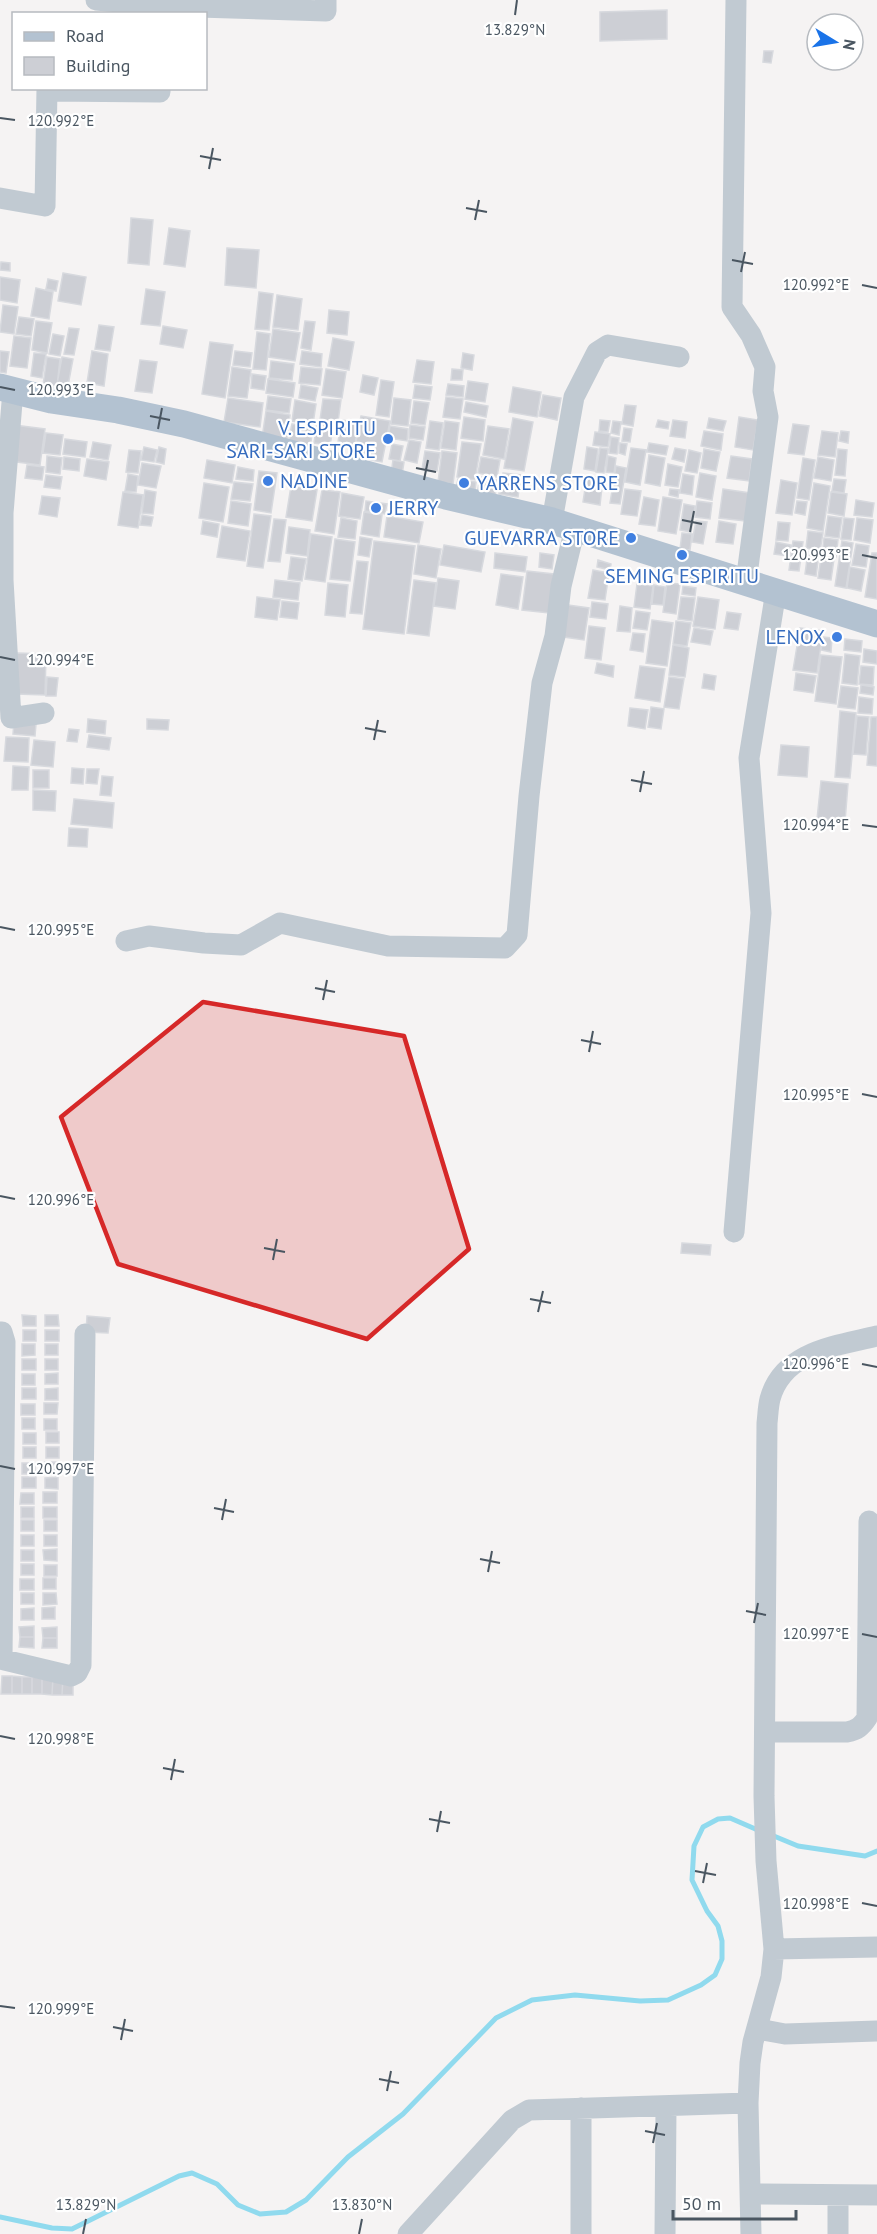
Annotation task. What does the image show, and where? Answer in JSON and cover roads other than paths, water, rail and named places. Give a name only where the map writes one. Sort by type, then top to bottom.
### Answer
[{"type":"main road","points":[[7,388],[51,400],[118,410],[184,424],[446,496],[564,525],[877,624]]},
{"type":"street","points":[[96,0],[165,6],[326,11],[327,0]]},
{"type":"street","points":[[736,0],[732,307],[751,335],[765,367],[763,391],[768,417],[746,582]]},
{"type":"street","points":[[0,198],[45,207],[47,90],[160,92],[160,90]]},
{"type":"street","points":[[126,941],[149,936],[241,945],[280,923],[388,946],[504,948],[517,935],[542,683],[555,636],[561,586],[574,397],[597,352],[608,345],[679,357]]},
{"type":"street","points":[[7,388],[3,558],[5,644],[11,718],[44,713]]},
{"type":"street","points":[[734,1233],[761,913],[749,758],[776,591]]},
{"type":"street","points":[[0,1332],[2,1332],[4,1342],[1,1659],[70,1676],[77,1673],[81,1665],[85,1334]]},
{"type":"street","points":[[751,2234],[748,2103],[752,2052],[771,1977],[774,1949],[766,1861],[764,1796],[767,1423],[770,1400],[777,1381],[794,1362],[814,1352],[877,1336]]},
{"type":"street","points":[[766,1732],[855,1731],[867,1718],[869,1521]]},
{"type":"street","points":[[774,1949],[877,1947]]},
{"type":"street","points":[[758,2029],[785,2034],[877,2031]]},
{"type":"street","points":[[408,2234],[519,2114],[537,2108],[666,2107],[748,2103]]},
{"type":"street","points":[[665,2234],[666,2107]]},
{"type":"street","points":[[581,2108],[581,2234]]},
{"type":"street","points":[[751,2194],[877,2195]]},
{"type":"street","points":[[838,2195],[838,2234]]},
{"type":"waterway","points":[[0,2217],[52,2228],[72,2229],[179,2176],[192,2173],[217,2184],[238,2205],[260,2214],[286,2212],[306,2200],[348,2157],[403,2114],[496,2018],[532,2000],[575,1995],[640,2001],[668,2000],[701,1985],[715,1975],[722,1959],[722,1941],[718,1926],[707,1911],[692,1880],[694,1846],[703,1827],[718,1819],[730,1818],[760,1831]]},
{"type":"waterway","points":[[769,1834],[798,1846],[865,1856],[877,1851]]},
{"type":"place","name":"V. ESPIRITU SARI-SARI STORE","points":[[388,439]]},
{"type":"place","name":"NADINE","points":[[268,481]]},
{"type":"place","name":"YARRENS STORE","points":[[464,483]]},
{"type":"place","name":"JERRY","points":[[376,508]]},
{"type":"place","name":"GUEVARRA STORE","points":[[631,538]]},
{"type":"place","name":"SEMING ESPIRITU","points":[[682,555]]},
{"type":"place","name":"LENOX","points":[[837,637]]}]
